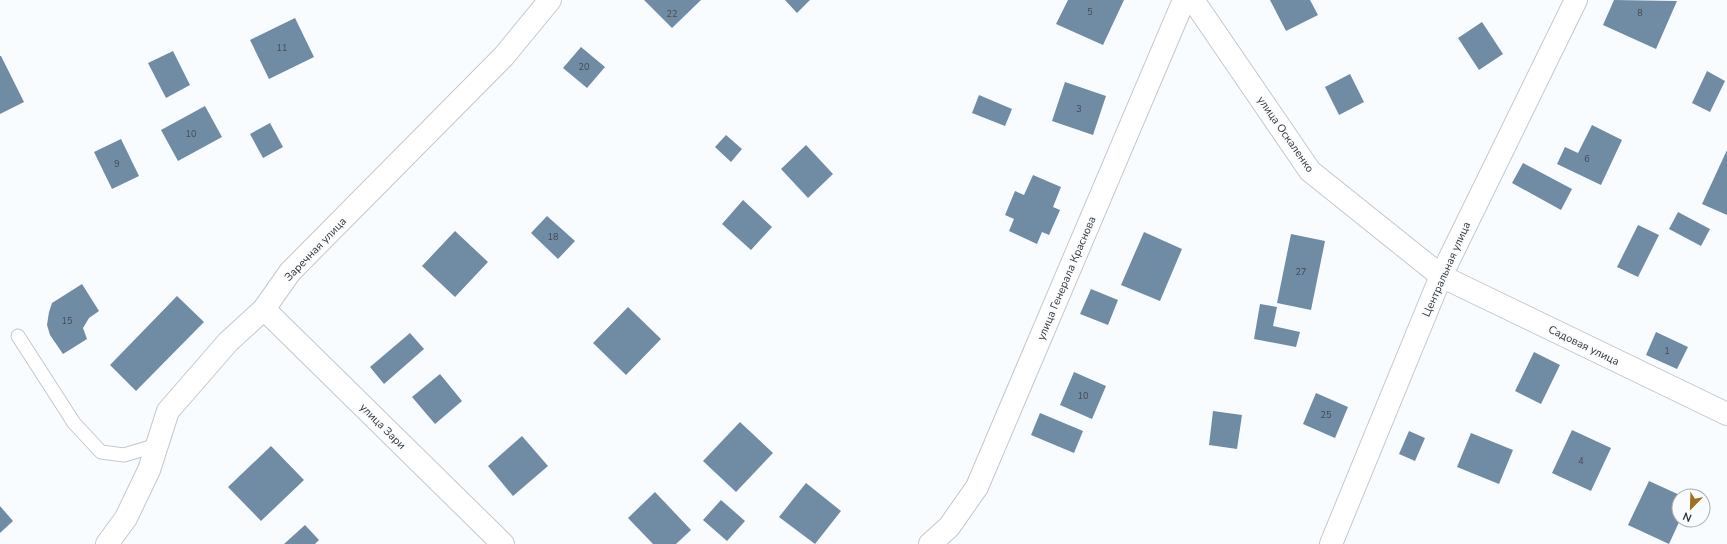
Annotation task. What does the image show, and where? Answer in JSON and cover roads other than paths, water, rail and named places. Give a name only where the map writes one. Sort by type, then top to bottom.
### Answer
[{"type":"street","name":"Заречная улица","points":[[107,544],[126,518],[149,470],[168,411],[228,342],[264,309],[290,272],[504,56],[550,0]]},
{"type":"street","name":"улица Генерала Краснова","points":[[930,544],[949,528],[977,487],[1184,0]]},
{"type":"street","name":"улица Оскаленко","points":[[1193,0],[1310,171],[1441,276]]},
{"type":"street","name":"Центральная улица","points":[[1331,544],[1441,276],[1576,0]]},
{"type":"street","name":"Садовая улица","points":[[1441,276],[1727,414]]},
{"type":"street","name":"улица Зари","points":[[264,309],[497,542]]},
{"type":"lane","points":[[18,336],[74,423],[101,452],[124,455],[157,445]]}]
